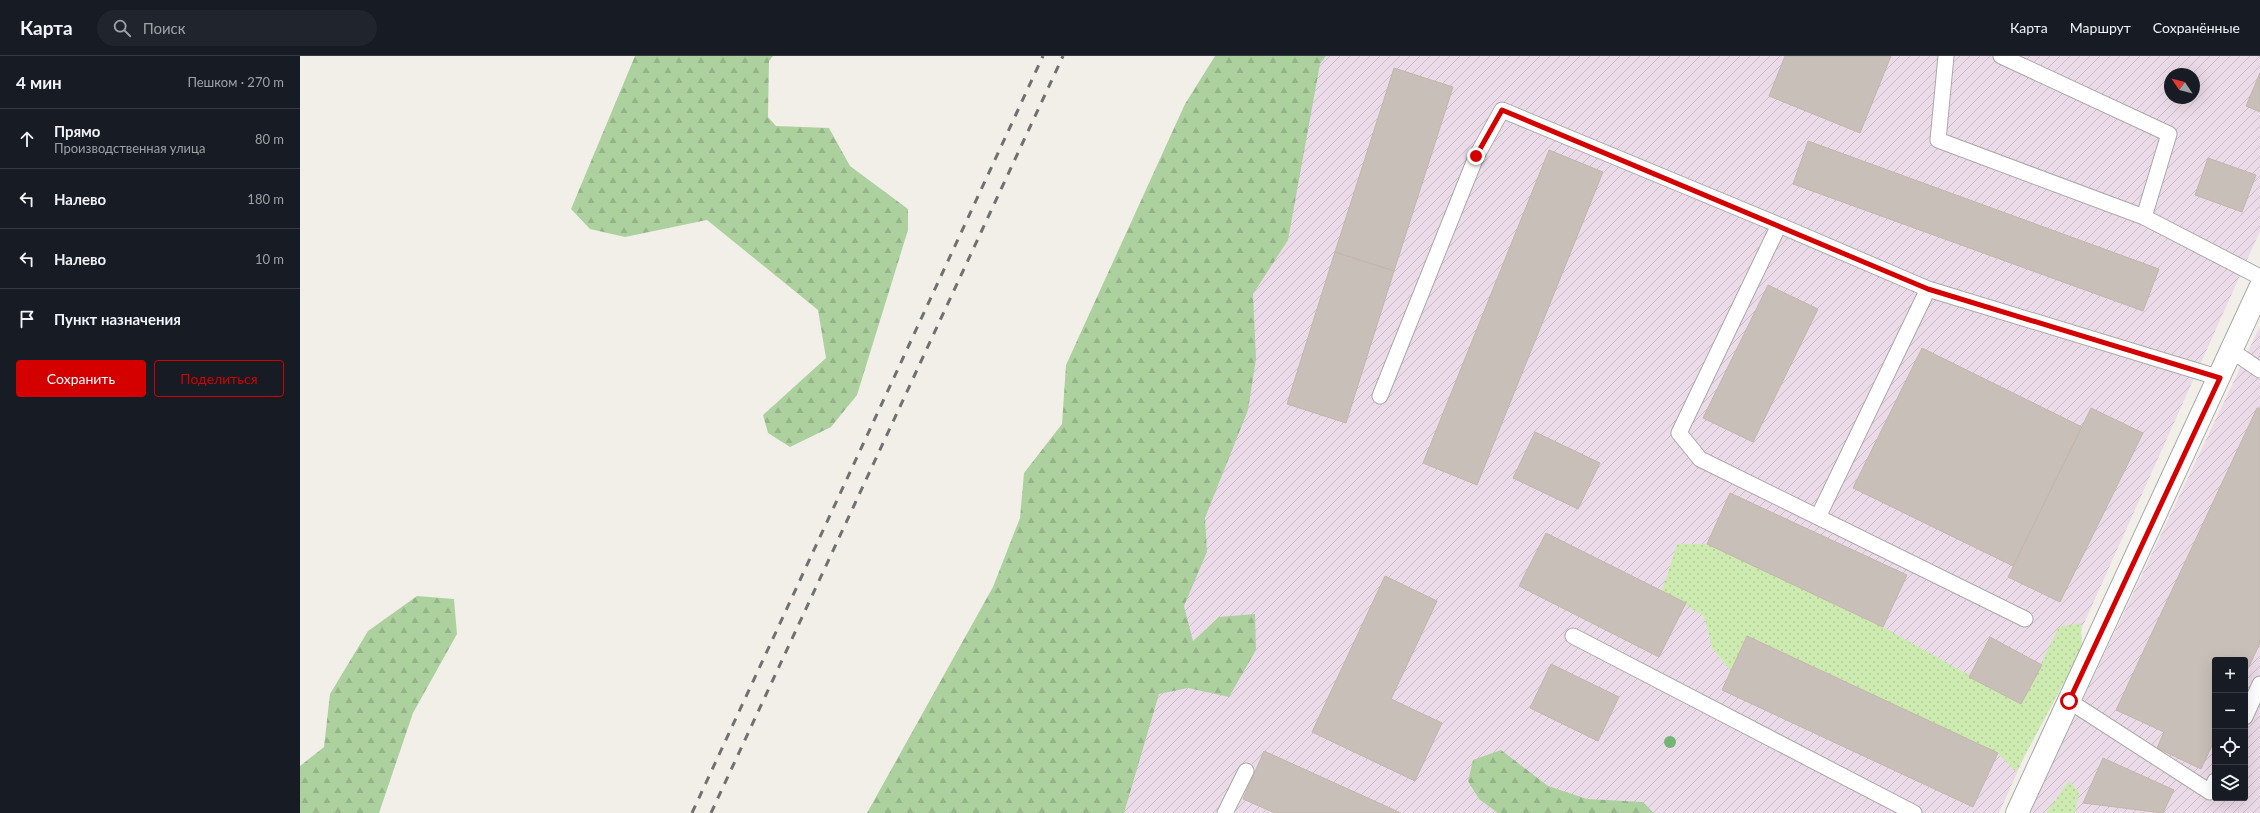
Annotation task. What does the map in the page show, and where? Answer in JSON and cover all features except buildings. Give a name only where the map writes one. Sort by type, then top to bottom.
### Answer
[{"type":"street","points":[[2017,813],[2220,378],[2260,288]]},
{"type":"lane","points":[[1946,56],[1938,140],[2144,217],[2260,277]]},
{"type":"lane","points":[[2002,56],[2169,134],[2144,217]]},
{"type":"lane","points":[[1380,396],[1476,156],[1502,110],[1779,225],[1928,289],[2220,378]]},
{"type":"lane","points":[[1779,225],[1679,433],[1700,459],[2025,619]]},
{"type":"lane","points":[[1818,517],[1928,289]]},
{"type":"lane","points":[[2232,351],[2260,370]]},
{"type":"lane","points":[[1573,636],[1914,813]]},
{"type":"lane","points":[[2248,710],[2260,684]]},
{"type":"lane","points":[[2069,701],[2210,792],[2212,788]]},
{"type":"lane","points":[[1225,813],[1246,771]]},
{"type":"shaded area","points":[[1280,56],[2260,56],[2260,231],[1999,813],[936,813]]},
{"type":"shaded area","points":[[2260,326],[2260,813],[2029,813]]},
{"type":"green space","points":[[635,56],[773,56],[769,61],[768,117],[776,126],[829,128],[850,166],[908,209],[908,230],[857,395],[831,427],[790,447],[768,433],[763,415],[826,358],[818,310],[707,220],[625,237],[590,229],[571,209]]},
{"type":"green space","points":[[1215,56],[1326,56],[1320,64],[1288,240],[1253,294],[1256,359],[1248,410],[1205,518],[1207,552],[1184,606],[1193,641],[1219,617],[1255,614],[1256,650],[1229,697],[1188,688],[1159,694],[1124,813],[867,813],[993,587],[1020,518],[1024,473],[1062,424],[1066,365],[1185,104]]},
{"type":"green space","points":[[1677,544],[1707,544],[1883,627],[2021,704],[2059,627],[2081,623],[2082,649],[2016,772],[1998,753],[1747,636],[1731,671],[1712,648],[1704,616],[1662,591]]},
{"type":"green space","points":[[417,596],[454,599],[457,634],[413,713],[379,813],[300,813],[300,766],[324,747],[330,694],[368,631]]},
{"type":"green space","points":[[1501,750],[1548,786],[1587,799],[1643,802],[1654,813],[1498,813],[1479,799],[1468,781],[1473,760]]},
{"type":"green space","points":[[2069,781],[2079,792],[2075,813],[2046,813]]},
{"type":"railway","points":[[692,813],[1043,56]]},
{"type":"railway","points":[[711,813],[1063,56]]},
{"type":"route","points":[[1476,156],[1502,110],[1779,225],[1928,289],[2220,378],[2069,701]]}]
